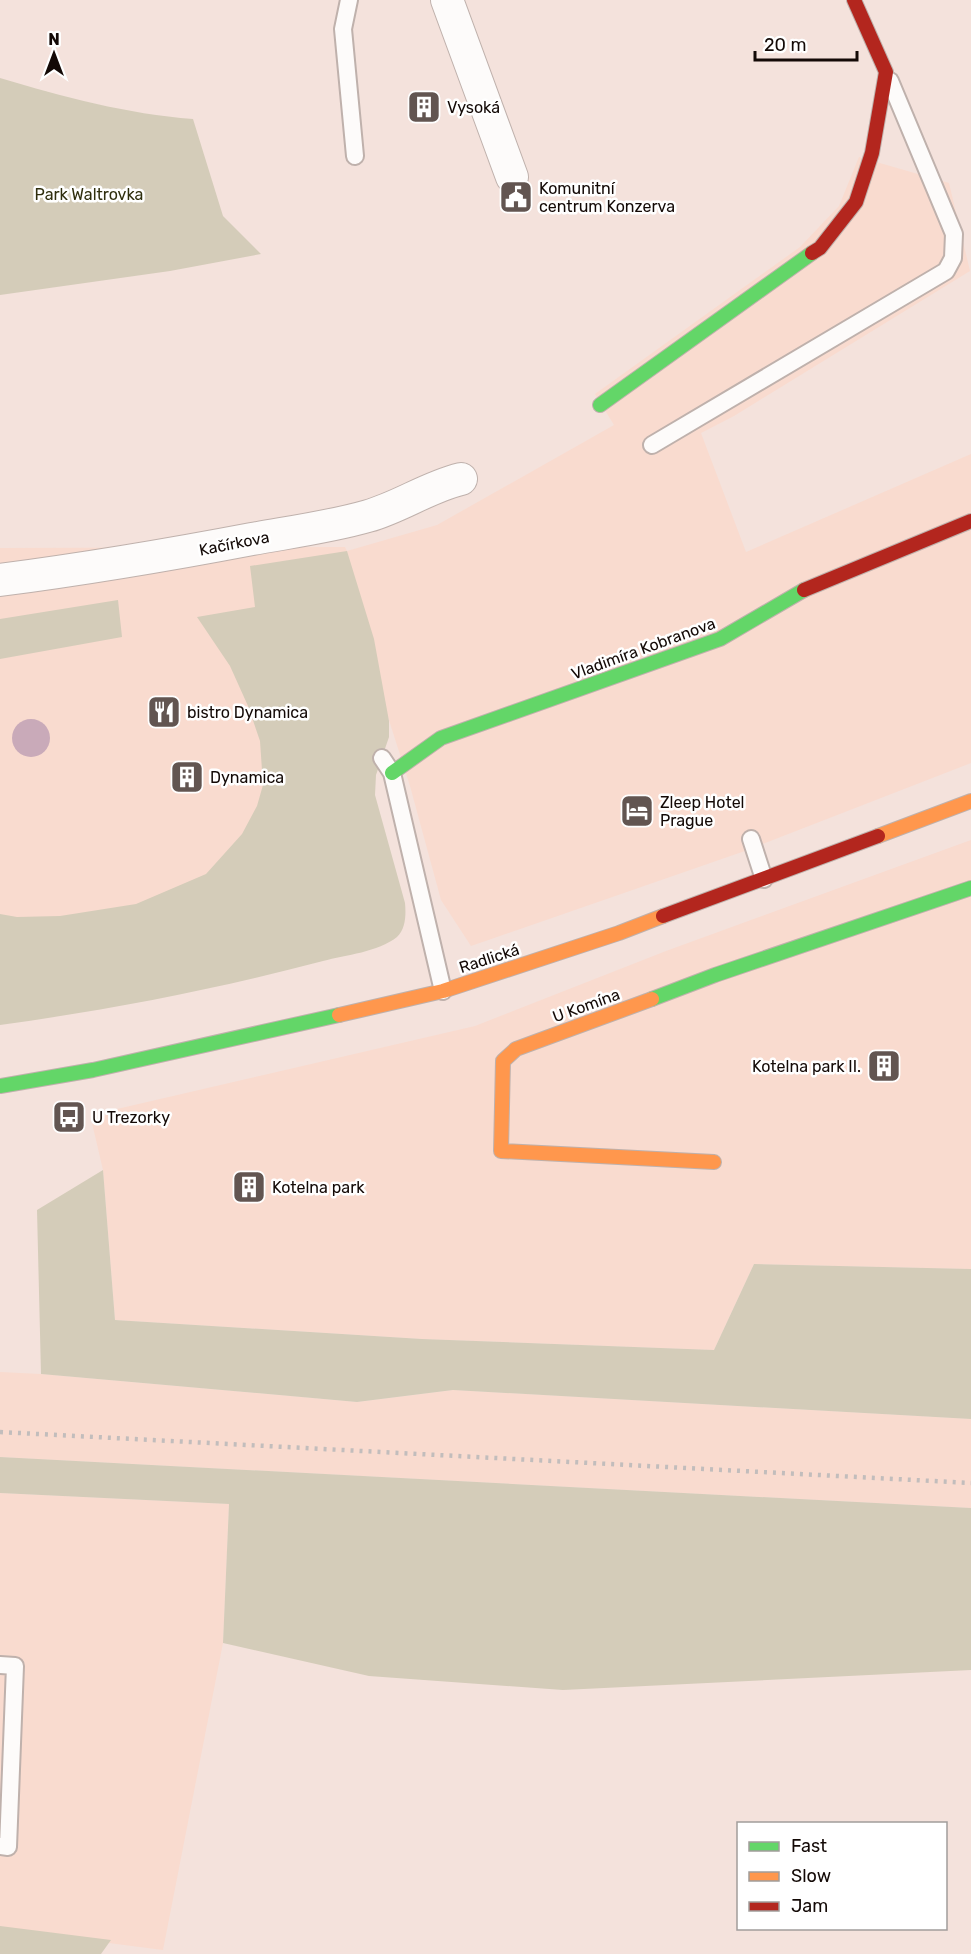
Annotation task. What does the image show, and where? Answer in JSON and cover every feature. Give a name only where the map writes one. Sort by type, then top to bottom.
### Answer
[{"type":"street","points":[[447,0],[512,177]]},
{"type":"street","points":[[600,405],[820,248],[856,202],[872,153],[886,72],[854,0]]},
{"type":"street","name":"Kačírkova","points":[[0,580],[133,562],[318,528],[370,516],[444,483],[461,479]]},
{"type":"street","name":"Vladimíra Kobranova","points":[[392,773],[441,738],[720,639],[795,594],[971,521]]},
{"type":"street","name":"Radlická","points":[[0,1086],[93,1070],[443,991],[619,933],[971,801]]},
{"type":"street","name":"U Komína","points":[[714,1162],[501,1151],[503,1061],[516,1049],[661,995],[971,888]]},
{"type":"lane","points":[[349,0],[343,29],[355,156]]},
{"type":"lane","points":[[652,445],[946,271],[953,258],[954,234],[886,72]]},
{"type":"lane","points":[[382,758],[392,773],[443,991]]},
{"type":"lane","points":[[751,839],[764,879]]},
{"type":"lane","points":[[0,1665],[15,1666],[8,1847],[0,1846]]},
{"type":"shaded area","points":[[859,157],[949,183],[970,271],[734,416],[701,433],[746,552],[971,454],[971,763],[742,852],[471,946],[441,900],[410,786],[388,717],[243,879],[0,940],[0,548],[345,547],[347,551],[437,525],[614,425],[595,394],[800,247],[839,206]]},
{"type":"shaded area","points":[[31,719],[45,724],[50,738],[45,752],[31,757],[17,752],[12,738],[17,724]]},
{"type":"shaded area","points":[[971,840],[971,1269],[754,1264],[714,1350],[422,1339],[115,1320],[103,1170],[92,1123],[117,1109],[475,1026],[666,951]]},
{"type":"shaded area","points":[[0,1372],[357,1402],[453,1390],[971,1419],[971,1508],[0,1457]]},
{"type":"shaded area","points":[[0,1493],[229,1504],[223,1643],[163,1950],[0,1929]]},
{"type":"green space","name":"Park Waltrovka","points":[[0,78],[96,104],[168,117],[193,119],[223,216],[261,254],[170,271],[0,295]]},
{"type":"green space","points":[[347,551],[374,639],[389,721],[389,737],[376,775],[375,795],[405,903],[405,921],[400,934],[371,950],[243,981],[122,1006],[0,1025],[0,914],[17,917],[60,916],[136,904],[206,874],[242,834],[257,806],[263,785],[260,741],[248,706],[230,666],[197,617],[255,607],[250,566]]},
{"type":"green space","points":[[118,600],[122,637],[0,659],[0,619]]},
{"type":"green space","points":[[103,1170],[115,1320],[422,1339],[714,1350],[754,1264],[971,1269],[971,1419],[453,1390],[357,1402],[41,1374],[37,1210]]},
{"type":"green space","points":[[0,1457],[971,1508],[971,1670],[563,1690],[369,1676],[223,1643],[229,1504],[0,1493]]},
{"type":"green space","points":[[0,1926],[111,1940],[101,1954],[0,1954]]},
{"type":"railway","points":[[0,1432],[971,1483]]},
{"type":"traffic: fast","points":[[600,405],[812,253]]},
{"type":"traffic: fast","points":[[392,773],[441,738],[720,639],[804,590]]},
{"type":"traffic: fast","points":[[652,999],[715,975],[971,888]]},
{"type":"traffic: fast","points":[[0,1086],[93,1070],[339,1015]]},
{"type":"traffic: slow","points":[[878,836],[971,801]]},
{"type":"traffic: slow","points":[[339,1015],[443,991],[619,933],[663,916]]},
{"type":"traffic: slow","points":[[652,999],[516,1049],[503,1061],[501,1151],[714,1162]]},
{"type":"traffic: jam","points":[[812,253],[820,248],[856,202],[872,153],[886,72],[854,0]]},
{"type":"traffic: jam","points":[[804,590],[971,521]]},
{"type":"traffic: jam","points":[[663,916],[878,836]]},
{"type":"place","name":"Vysoká","points":[[424,107]]},
{"type":"place","name":"Komunitní centrum Konzerva","points":[[516,197]]},
{"type":"place","name":"bistro Dynamica","points":[[164,712]]},
{"type":"place","name":"Dynamica","points":[[187,777]]},
{"type":"place","name":"Zleep Hotel Prague","points":[[637,811]]},
{"type":"place","name":"Kotelna park II.","points":[[884,1066]]},
{"type":"place","name":"U Trezorky","points":[[69,1117]]},
{"type":"place","name":"Kotelna park","points":[[249,1187]]}]
